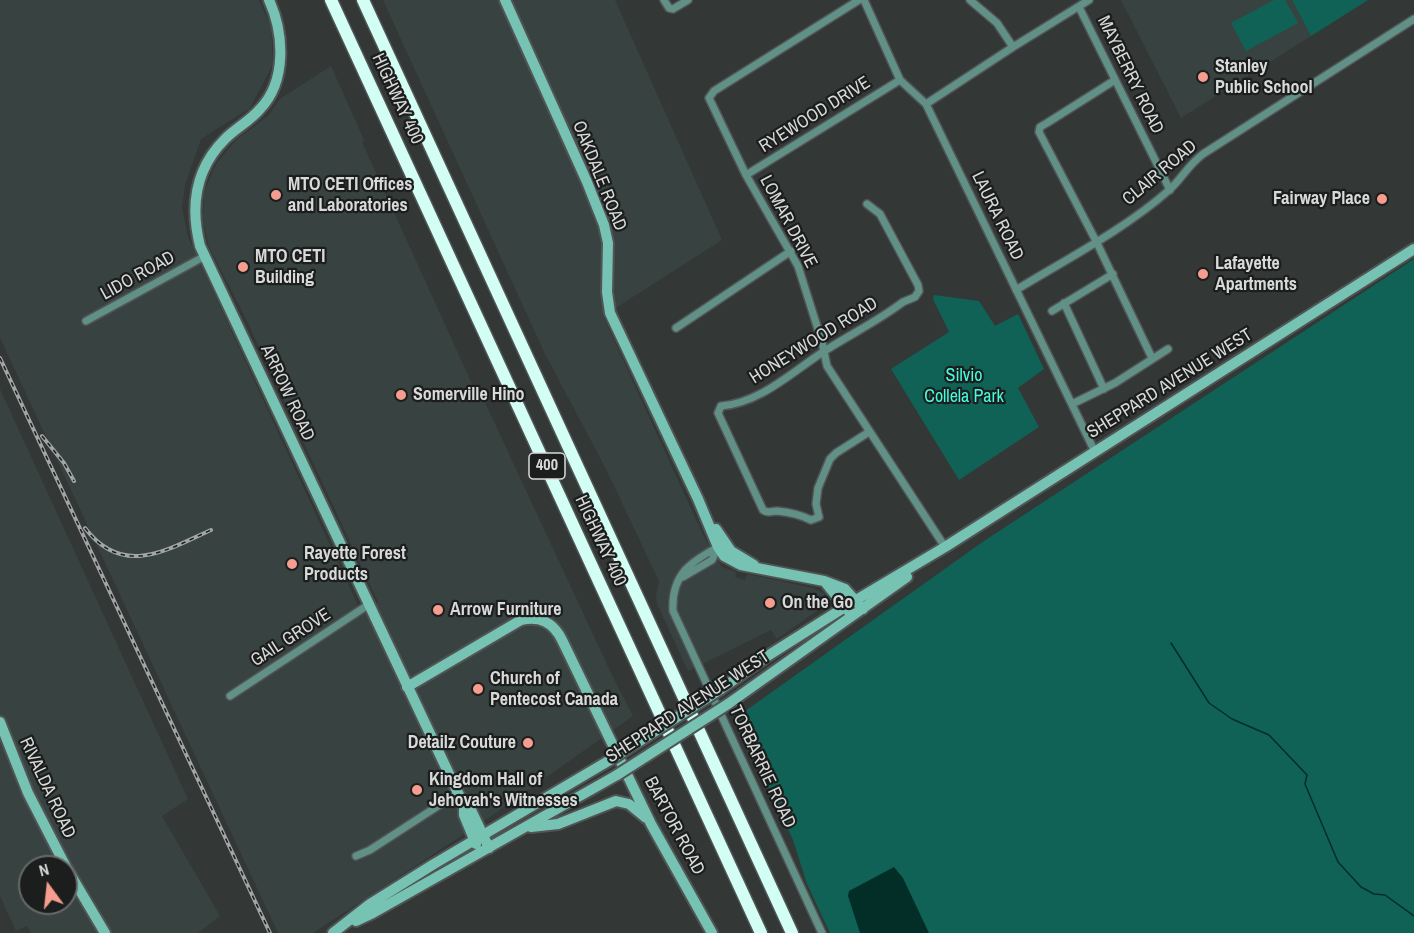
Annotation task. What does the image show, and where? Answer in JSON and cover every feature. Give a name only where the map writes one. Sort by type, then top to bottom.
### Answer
[{"type":"highway","name":"HIGHWAY 400","points":[[332,0],[761,933]]},
{"type":"highway","name":"HIGHWAY 400","points":[[363,0],[792,933]]},
{"type":"street","name":"ARROW ROAD","points":[[269,0],[280,41],[280,58],[275,84],[260,110],[225,139],[206,164],[196,190],[194,215],[197,235],[368,605],[464,804],[464,815],[485,850]]},
{"type":"street","name":"OAKDALE ROAD","points":[[505,0],[604,225],[608,243],[607,292],[610,313],[721,545],[762,570],[824,581],[844,589],[857,608]]},
{"type":"street","points":[[664,0],[669,8],[673,9],[688,0]]},
{"type":"street","name":"LOMAR DRIVE","points":[[859,0],[710,94],[711,104],[746,175],[798,266],[827,366],[945,547]]},
{"type":"street","name":"LAURA ROAD","points":[[864,0],[900,80],[926,104],[1095,452]]},
{"type":"street","points":[[970,0],[992,18],[1013,47]]},
{"type":"street","points":[[926,104],[1089,0]]},
{"type":"street","name":"MAYBERRY ROAD","points":[[1079,7],[1170,190]]},
{"type":"street","name":"CLAIR ROAD","points":[[1016,290],[1096,241],[1170,190],[1184,171],[1203,154],[1414,19]]},
{"type":"street","name":"RYEWOOD DRIVE","points":[[746,175],[900,80]]},
{"type":"street","points":[[1115,80],[1040,127],[1039,132],[1113,274],[1152,358]]},
{"type":"street","name":"HONEYWOOD ROAD","points":[[867,204],[880,214],[918,285],[915,297],[903,302],[824,351],[767,391],[735,405],[721,406],[718,412],[763,510],[804,516],[811,520],[819,516],[816,504],[818,488],[830,459],[869,432]]},
{"type":"street","name":"SHEPPARD AVENUE WEST","points":[[337,930],[373,913],[522,830],[728,704],[857,608],[945,547],[1414,249]]},
{"type":"street","points":[[676,328],[791,251]]},
{"type":"street","name":"LIDO ROAD","points":[[86,321],[205,256]]},
{"type":"street","points":[[1052,311],[1113,274]]},
{"type":"street","points":[[1064,303],[1104,389]]},
{"type":"street","points":[[1072,404],[1104,389],[1168,349]]},
{"type":"street","name":"TORBARRIE ROAD","points":[[721,545],[688,565],[672,594],[673,611],[822,933]]},
{"type":"street","points":[[824,581],[844,608]]},
{"type":"street","name":"GAIL GROVE","points":[[230,696],[368,605]]},
{"type":"street","name":"SHEPPARD AVENUE WEST","points":[[337,930],[370,904],[610,760],[844,608],[857,608]]},
{"type":"street","name":"BARTOR ROAD","points":[[407,687],[513,624],[533,618],[551,625],[562,640],[651,824],[712,933]]},
{"type":"street","name":"RIVALDA ROAD","points":[[0,722],[28,793],[60,855]]},
{"type":"street","points":[[356,856],[370,850],[458,793]]},
{"type":"street","points":[[522,830],[540,825],[558,824],[616,801],[629,804],[637,809],[651,824]]},
{"type":"street","name":"RIVALDA ROAD","points":[[78,887],[105,933]]},
{"type":"shaded area","points":[[0,0],[259,0],[271,26],[273,64],[250,108],[201,139],[185,185],[182,208],[188,237],[360,610],[378,602],[245,317],[209,247],[203,221],[204,192],[216,164],[236,140],[268,116],[280,99],[331,66],[364,140],[362,142],[478,397],[482,396],[633,716],[490,817],[313,933],[278,933],[0,338]]},
{"type":"shaded area","points":[[383,0],[615,0],[722,240],[603,316],[704,537],[722,567],[736,572],[735,577],[745,580],[747,574],[813,588],[824,593],[824,606],[777,639],[771,630],[688,671],[657,604],[659,581],[606,469],[545,354]]},
{"type":"shaded area","name":"Stanley Public School","points":[[1121,0],[1292,0],[1311,36],[1181,118]]},
{"type":"shaded area","points":[[0,389],[188,799],[162,816],[220,916],[198,933],[31,933],[27,926],[16,931],[0,896]]},
{"type":"shaded area","points":[[894,867],[903,878],[929,933],[860,933],[848,896],[849,891]]},
{"type":"green space","points":[[1274,0],[1285,0],[1298,23],[1246,51],[1231,23]]},
{"type":"green space","points":[[1292,0],[1368,0],[1311,36]]},
{"type":"green space","points":[[1414,259],[1414,933],[830,933],[807,884],[793,840],[736,718],[744,723],[741,714],[984,541]]},
{"type":"green space","name":"Silvio Collela Park","points":[[934,295],[979,301],[995,326],[1018,314],[1044,369],[1018,388],[1039,427],[959,480],[891,369],[949,332],[933,299]]},
{"type":"waterway","points":[[1171,643],[1209,703],[1232,719],[1269,735],[1307,775],[1305,784],[1338,862],[1361,887],[1374,894],[1385,895],[1414,916]]},
{"type":"railway","points":[[0,358],[270,933]]},
{"type":"railway","points":[[42,436],[64,463],[74,481]]},
{"type":"railway","points":[[85,528],[100,543],[115,552],[130,556],[162,551],[211,530]]},
{"type":"place","name":"Stanley Public School","points":[[1203,77]]},
{"type":"place","name":"MTO CETI Offices and Laboratories","points":[[276,195]]},
{"type":"place","name":"Fairway Place","points":[[1382,199]]},
{"type":"place","name":"MTO CETI Building","points":[[243,267]]},
{"type":"place","name":"Lafayette Apartments","points":[[1203,274]]},
{"type":"place","name":"Somerville Hino","points":[[401,395]]},
{"type":"place","name":"Rayette Forest Products","points":[[292,564]]},
{"type":"place","name":"On the Go","points":[[770,603]]},
{"type":"place","name":"Arrow Furniture","points":[[438,610]]},
{"type":"place","name":"Church of Pentecost Canada","points":[[478,689]]},
{"type":"place","name":"Detailz Couture","points":[[528,743]]},
{"type":"place","name":"Kingdom Hall of Jehovah's Witnesses","points":[[417,790]]}]
